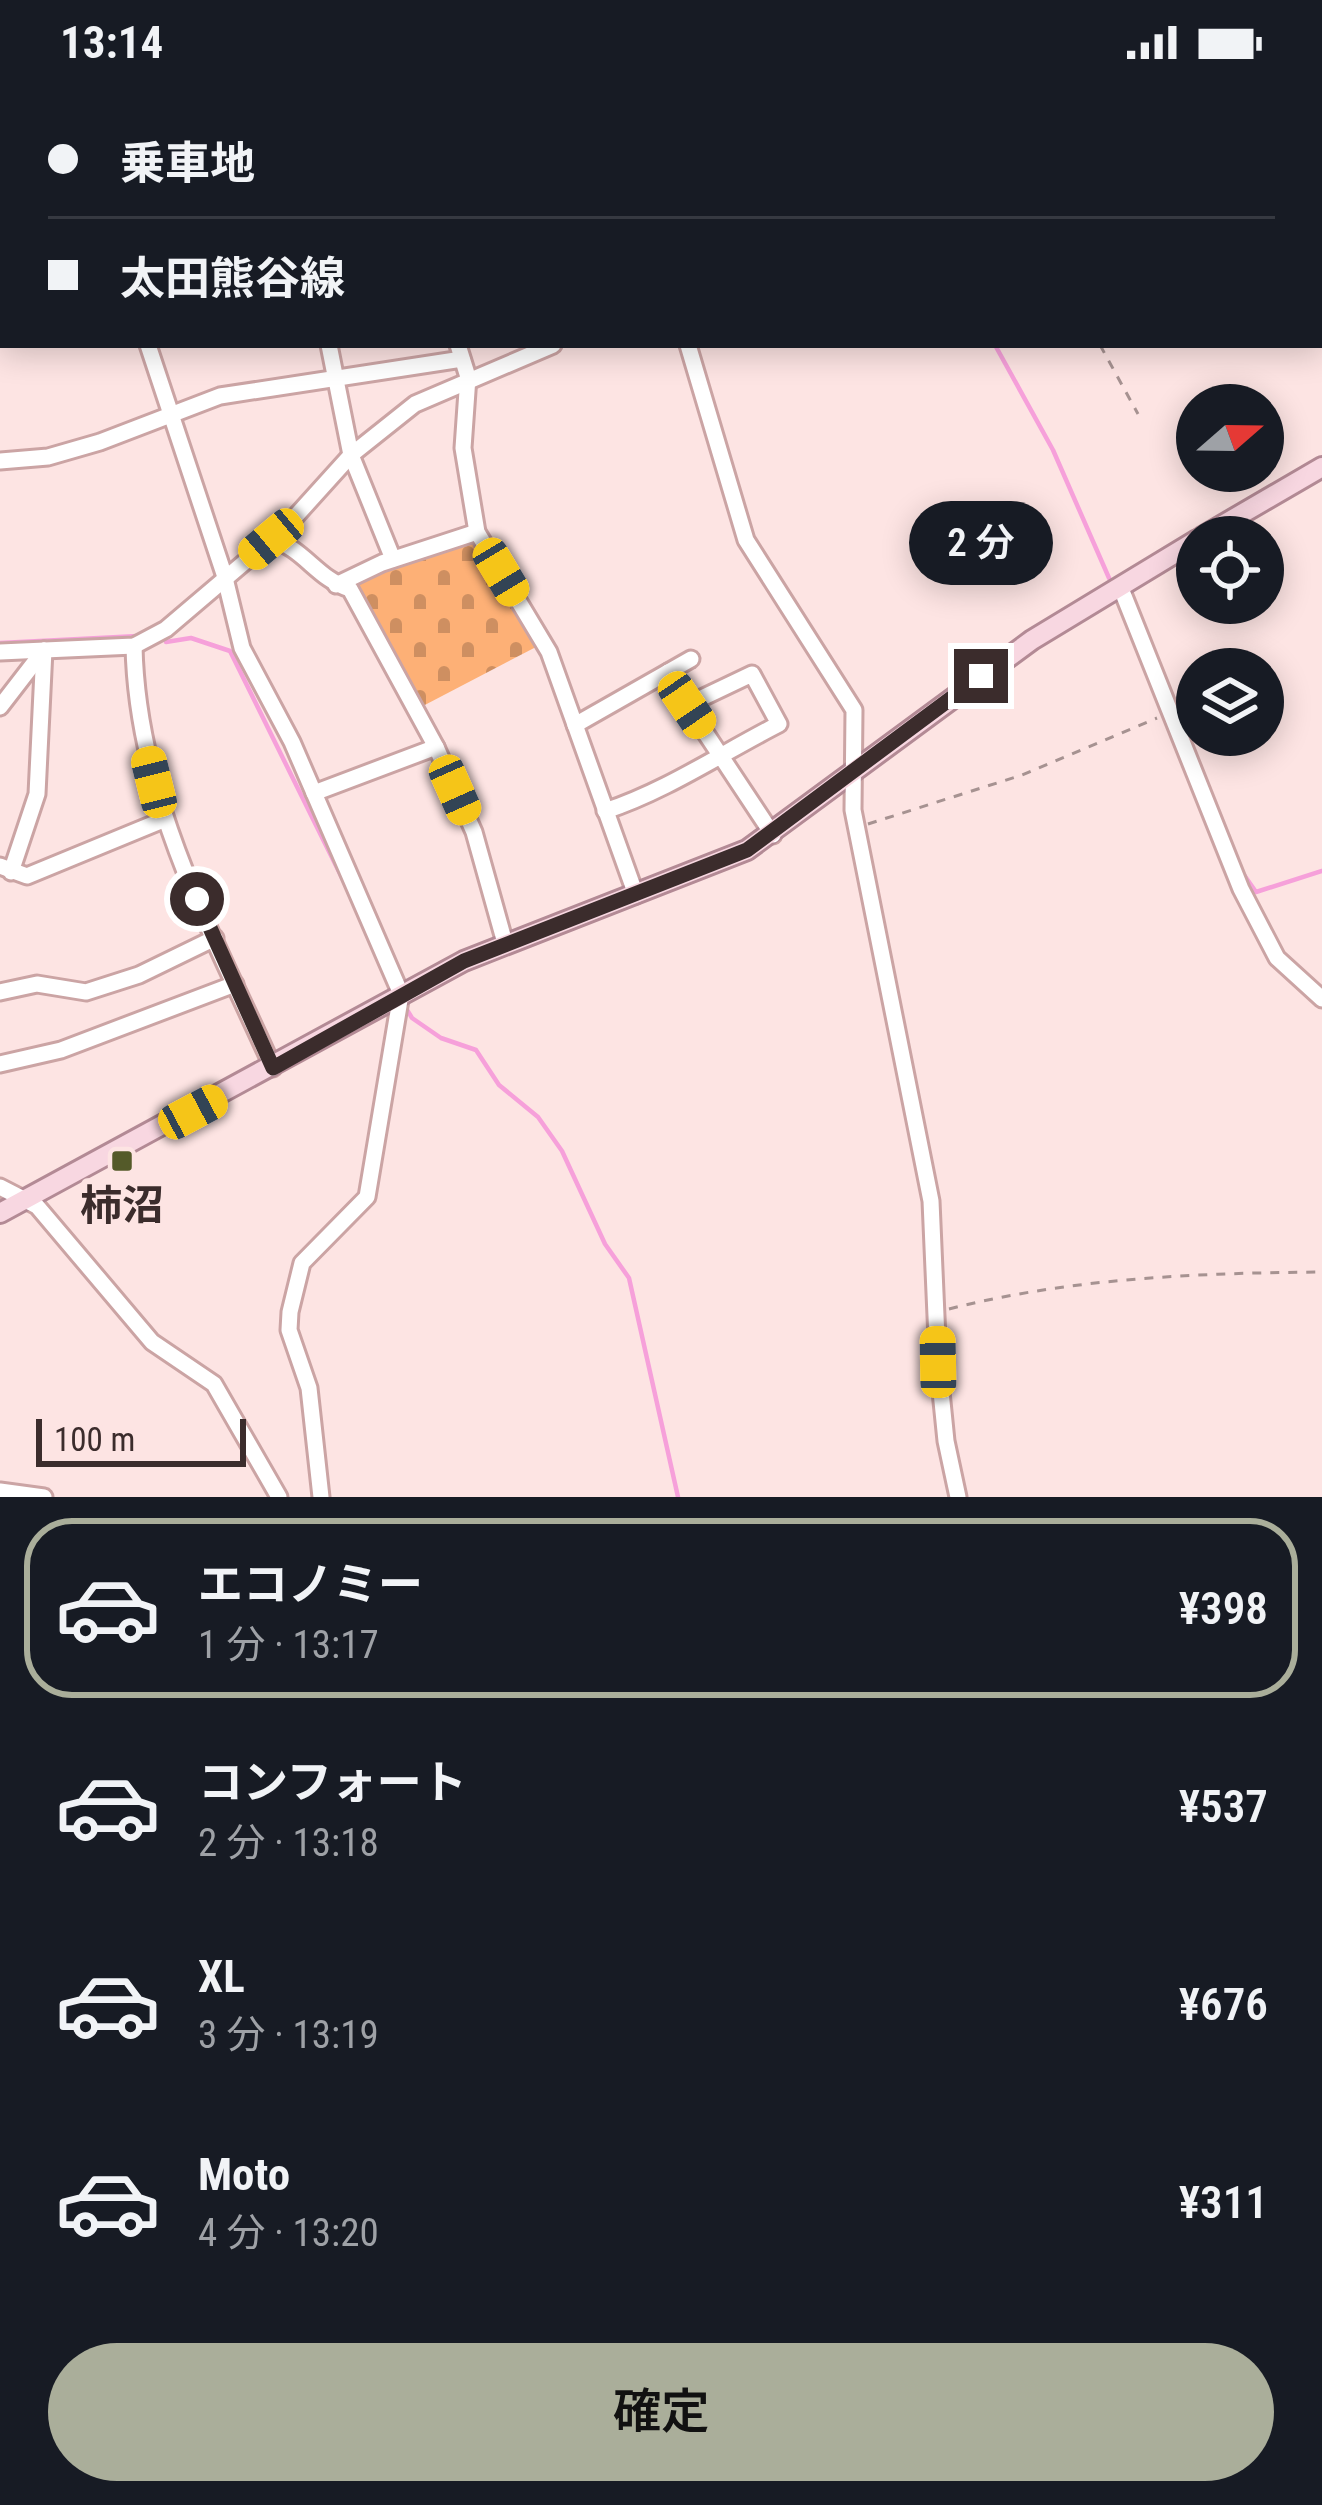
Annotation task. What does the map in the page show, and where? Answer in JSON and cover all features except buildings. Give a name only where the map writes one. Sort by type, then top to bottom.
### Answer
[{"type":"main road","points":[[1237,516],[1322,467]]},
{"type":"main road","points":[[0,1213],[401,994],[505,943],[722,863],[773,835],[1003,660],[1176,552]]},
{"type":"street","points":[[149,348],[224,574],[242,648],[314,793],[401,994],[367,1197],[302,1263],[290,1312],[289,1330],[309,1388],[321,1497]]},
{"type":"street","points":[[330,348],[351,454],[393,559]]},
{"type":"street","points":[[0,652],[134,646],[166,629],[224,574],[271,539],[351,454],[415,404],[468,377],[545,348]]},
{"type":"street","points":[[689,348],[746,540],[854,710],[852,776],[857,828],[928,1179],[946,1441],[960,1496]]},
{"type":"street","points":[[0,461],[83,447],[220,396],[460,352],[468,377],[463,448],[477,532],[549,652],[636,895]]},
{"type":"street","points":[[336,585],[393,559],[477,532]]},
{"type":"street","points":[[271,539],[290,544],[325,582],[350,589],[436,747],[474,832],[505,943]]},
{"type":"street","points":[[1120,586],[1237,879],[1277,958],[1322,999]]},
{"type":"street","points":[[134,646],[135,706],[163,820],[273,1068]]},
{"type":"street","points":[[2,710],[44,650]]},
{"type":"street","points":[[44,650],[37,794],[5,869],[27,876],[163,820]]},
{"type":"street","points":[[574,724],[691,659]]},
{"type":"street","points":[[668,672],[773,835]]},
{"type":"street","points":[[605,811],[778,724],[752,674],[687,705]]},
{"type":"street","points":[[314,793],[436,747]]},
{"type":"street","points":[[0,992],[37,984],[86,992],[139,974],[215,938]]},
{"type":"street","points":[[0,1064],[61,1050],[236,985]]},
{"type":"street","points":[[0,1187],[38,1206],[70,1238],[152,1342],[214,1384],[279,1497]]},
{"type":"street","points":[[0,1491],[44,1497]]},
{"type":"path","points":[[1102,348],[1138,414]]},
{"type":"path","points":[[857,828],[1022,775],[1170,713]]},
{"type":"path","points":[[937,1312],[1021,1291],[1132,1279],[1322,1272]]},
{"type":"green space","points":[[470,539],[536,647],[421,707],[352,582]]},
{"type":"waterway","points":[[997,348],[1053,450],[1109,578]]},
{"type":"waterway","points":[[1118,601],[1227,871]]},
{"type":"waterway","points":[[0,643],[138,636]]},
{"type":"waterway","points":[[166,642],[191,638],[230,651],[349,892]]},
{"type":"waterway","points":[[1242,872],[1256,892],[1322,871]]},
{"type":"waterway","points":[[404,1005],[412,1018],[441,1038],[476,1050],[499,1085],[538,1117],[562,1151],[605,1244],[629,1278],[678,1497]]},
{"type":"place","name":"柿沼","points":[[122,1161]]},
{"type":"route","points":[[197,899],[273,1068],[464,961],[747,850],[794,820],[981,676]]}]
